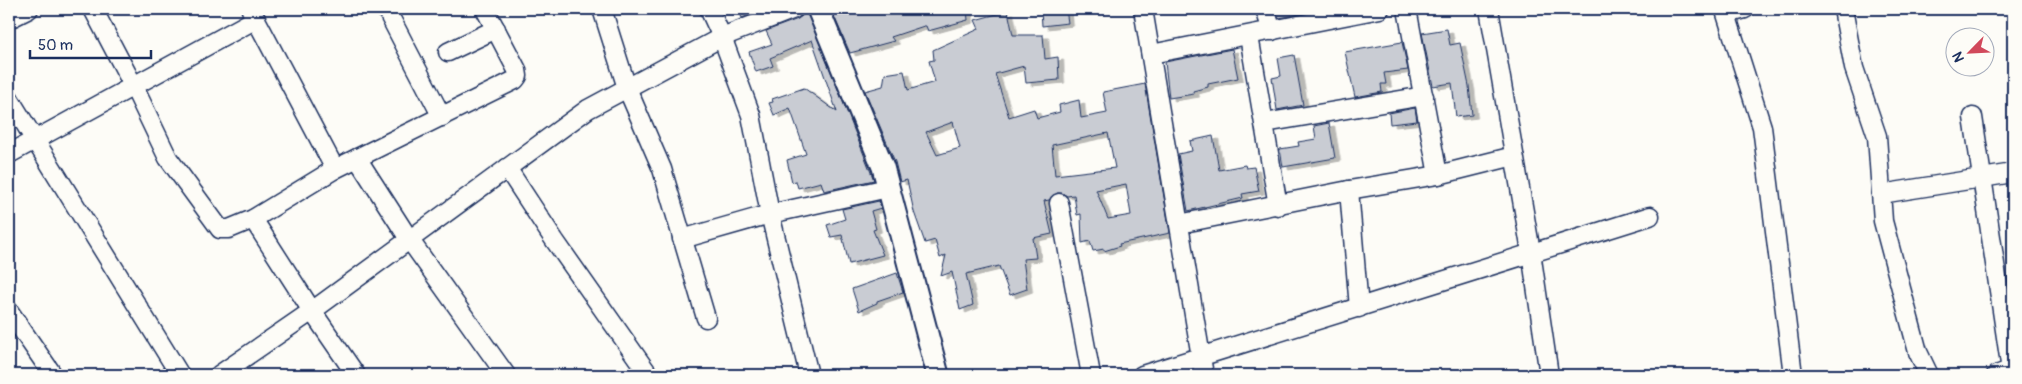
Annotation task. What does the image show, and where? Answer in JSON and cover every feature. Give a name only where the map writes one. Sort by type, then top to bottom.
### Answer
[{"type":"street","points":[[9,19],[29,9]]},
{"type":"street","points":[[93,9],[134,87],[168,158],[220,230],[230,229],[253,219],[335,169],[515,80],[518,76],[517,70],[485,9]]},
{"type":"street","points":[[386,9],[442,117]]},
{"type":"street","points":[[602,9],[627,88],[662,170],[706,318]]},
{"type":"street","points":[[709,9],[722,37],[751,115],[770,214],[809,375]]},
{"type":"street","points":[[219,375],[239,369],[312,311],[588,108],[722,37],[794,9]]},
{"type":"street","points":[[818,9],[883,167],[938,375]]},
{"type":"street","points":[[1143,9],[1204,375]]},
{"type":"street","points":[[1265,9],[1272,31]]},
{"type":"street","points":[[1151,54],[1380,9]]},
{"type":"street","points":[[1407,9],[1438,175]]},
{"type":"street","points":[[1489,9],[1531,252],[1549,375]]},
{"type":"street","points":[[1745,9],[1726,14],[1762,127],[1793,375]]},
{"type":"street","points":[[1843,9],[1854,68],[1878,136],[1883,221],[1918,352],[1929,375]]},
{"type":"street","points":[[9,154],[134,87],[254,14],[335,169]]},
{"type":"street","points":[[448,52],[496,29]]},
{"type":"street","points":[[1249,36],[1278,206]]},
{"type":"street","points":[[1265,123],[1424,96]]},
{"type":"street","points":[[9,98],[180,375]]},
{"type":"street","points":[[1973,117],[1981,178],[2008,313],[2010,368],[1996,375]]},
{"type":"street","points":[[1180,224],[1278,206],[1350,190],[1438,175],[1514,156]]},
{"type":"street","points":[[357,158],[409,239],[506,375]]},
{"type":"street","points":[[507,168],[555,242],[649,375]]},
{"type":"street","points":[[1882,194],[2013,173]]},
{"type":"street","points":[[682,239],[770,214],[888,188]]},
{"type":"street","points":[[1350,190],[1359,308]]},
{"type":"street","points":[[1059,203],[1091,375]]},
{"type":"street","points":[[1142,375],[1650,216]]},
{"type":"street","points":[[253,219],[356,375]]},
{"type":"street","points":[[9,311],[53,375]]},
{"type":"building","points":[[738,9],[765,9],[742,18]]},
{"type":"building","points":[[804,9],[806,9],[874,180],[824,191],[821,182],[798,188],[796,181],[792,182],[787,160],[806,154],[790,108],[774,115],[769,103],[773,102],[772,99],[804,88],[837,112],[812,40],[770,58],[773,66],[756,72],[749,52],[772,44],[766,31],[798,19],[803,15]]},
{"type":"building","points":[[831,9],[967,9],[968,20],[928,31],[926,26],[924,26],[891,37],[894,41],[850,53]]},
{"type":"building","points":[[1041,9],[1066,9],[1068,23],[1042,26]]},
{"type":"building","points":[[1276,9],[1316,9],[1317,11],[1279,18]]},
{"type":"building","points":[[1008,11],[1013,35],[1043,35],[1045,59],[1058,57],[1059,80],[1026,83],[1024,66],[995,74],[1009,117],[1034,109],[1037,118],[1060,112],[1059,105],[1079,100],[1081,118],[1107,113],[1103,92],[1145,84],[1170,233],[1119,244],[1120,246],[1104,251],[1104,249],[1093,251],[1090,241],[1082,243],[1081,214],[1077,215],[1074,195],[1067,196],[1057,193],[1049,200],[1044,201],[1052,234],[1033,238],[1036,258],[1023,259],[1027,289],[1010,295],[999,266],[966,274],[973,305],[960,310],[952,272],[941,276],[946,255],[940,258],[935,240],[925,243],[914,212],[907,180],[900,182],[895,162],[865,91],[883,86],[885,74],[904,71],[908,90],[935,82],[929,61],[934,60],[933,50],[979,29],[975,20]],"holes":[[[953,122],[960,148],[937,155],[926,132]],[[1108,133],[1115,168],[1055,175],[1052,145]],[[1126,184],[1131,215],[1108,219],[1096,190]]]},
{"type":"building","points":[[1447,29],[1450,45],[1460,43],[1469,86],[1472,115],[1456,117],[1452,83],[1433,86],[1422,33]]},
{"type":"building","points":[[1402,42],[1408,70],[1384,73],[1386,84],[1381,84],[1382,92],[1355,97],[1345,52]]},
{"type":"building","points":[[1232,49],[1238,78],[1208,84],[1208,87],[1193,91],[1194,94],[1169,98],[1165,62]]},
{"type":"building","points":[[1294,55],[1303,105],[1277,110],[1272,78],[1281,76],[1278,58]]},
{"type":"building","points":[[1415,108],[1417,121],[1390,124],[1389,113]]},
{"type":"building","points":[[1329,123],[1335,158],[1283,167],[1280,149],[1299,146],[1298,142],[1316,139],[1314,126]]},
{"type":"building","points":[[1213,136],[1219,170],[1245,165],[1246,168],[1254,167],[1259,191],[1242,194],[1243,198],[1188,211],[1178,154],[1192,151],[1190,141]]},
{"type":"building","points":[[879,201],[881,208],[871,211],[876,229],[873,230],[883,255],[849,264],[842,235],[831,237],[827,225],[845,219],[842,209]]},
{"type":"building","points":[[897,273],[903,292],[877,301],[877,303],[859,311],[852,289]]}]
